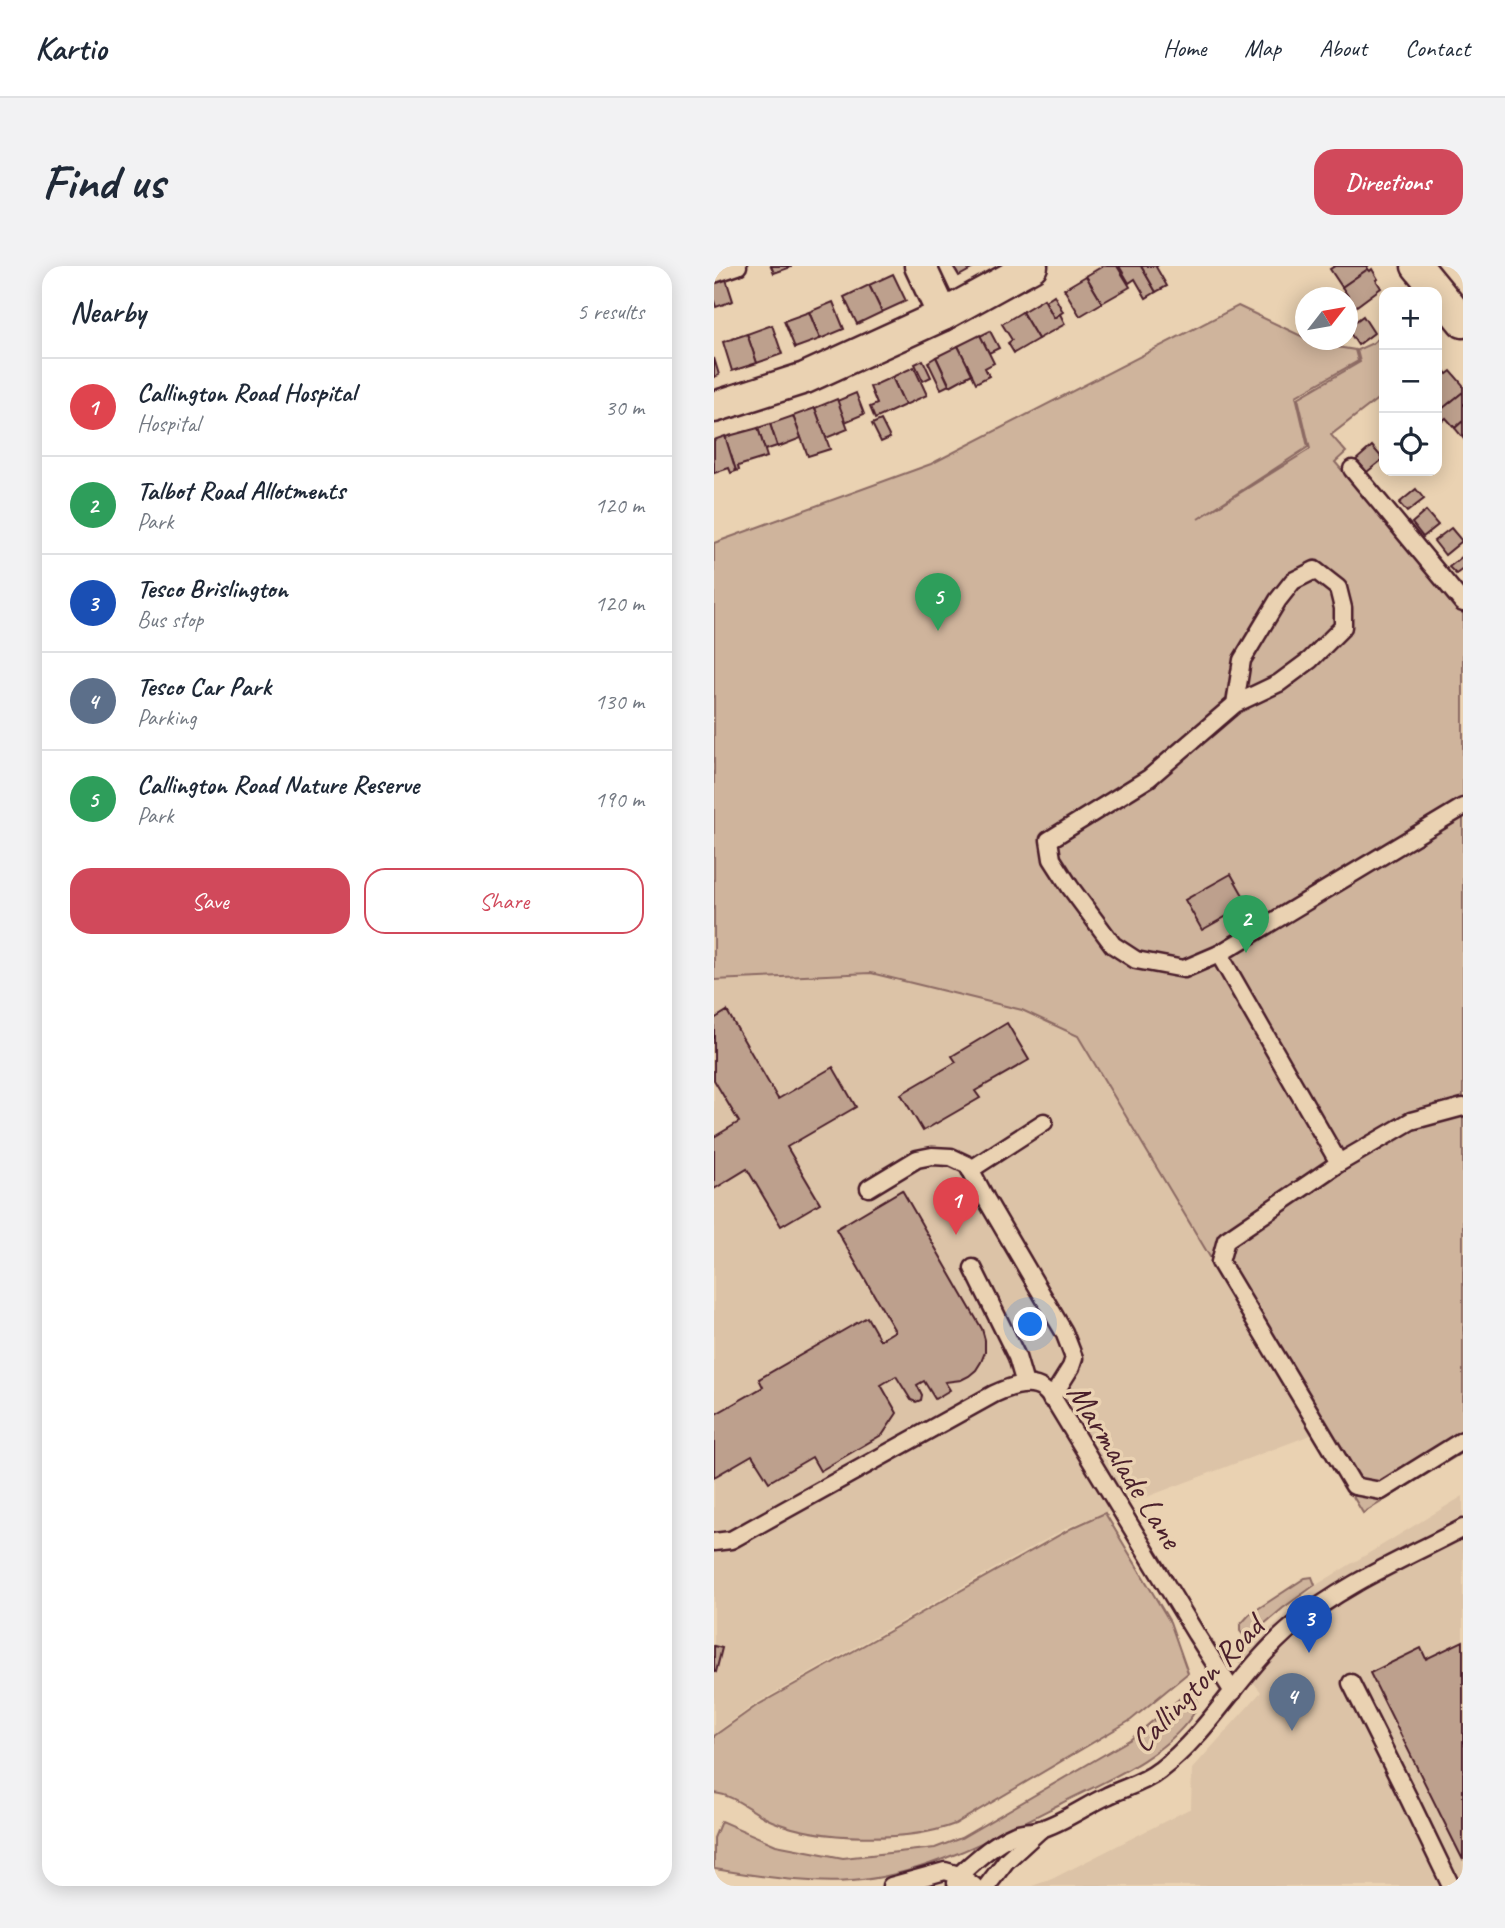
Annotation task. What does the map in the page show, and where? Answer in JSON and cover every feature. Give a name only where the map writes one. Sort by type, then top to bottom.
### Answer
[{"type":"street","points":[[920,266],[943,315]]},
{"type":"street","points":[[714,407],[805,378],[943,315],[1032,266]]},
{"type":"street","points":[[1417,266],[1463,322]]},
{"type":"lane","points":[[714,274],[738,266]]},
{"type":"lane","points":[[1353,469],[1463,603]]},
{"type":"lane","points":[[1235,704],[1242,660],[1278,600],[1293,581],[1315,570],[1338,588],[1343,608],[1343,628],[1310,660],[1279,683],[1235,704],[1149,778],[1049,840],[1052,859],[1070,887],[1113,945],[1136,960],[1184,969],[1219,954],[1463,807]]},
{"type":"lane","points":[[1219,954],[1339,1163]]},
{"type":"lane","points":[[1463,1107],[1412,1121],[1339,1163],[1226,1240],[1220,1262],[1354,1486],[1381,1491],[1463,1440]]},
{"type":"lane","points":[[970,1170],[1044,1122]]},
{"type":"lane","points":[[869,1188],[917,1160],[932,1156],[951,1157],[968,1165],[1064,1332],[1074,1358],[1052,1399]]},
{"type":"lane","points":[[973,1268],[1017,1357],[1026,1384]]},
{"type":"lane","name":"Marmalade Lane","points":[[714,1542],[731,1540],[994,1394],[1026,1384],[1043,1388],[1056,1403],[1233,1692]]},
{"type":"lane","name":"Callington Road","points":[[1041,1829],[1158,1772],[1208,1724],[1260,1658],[1320,1605],[1463,1528]]},
{"type":"lane","points":[[1351,1683],[1451,1886]]},
{"type":"lane","points":[[958,1880],[986,1852],[1015,1834],[1041,1829]]},
{"type":"lane","points":[[987,1886],[1006,1861],[1041,1829]]},
{"type":"lane","points":[[891,1886],[945,1871],[974,1886]]},
{"type":"shaded area","points":[[1238,306],[1295,333],[1295,350],[1355,350],[1358,361],[1296,396],[1308,447],[1198,519],[1310,449],[1298,398],[1360,362],[1357,350],[1379,338],[1379,398],[1331,435],[1346,452],[1335,462],[1463,613],[1463,1452],[1363,1513],[1078,1036],[1022,1010],[871,973],[714,980],[714,543],[931,464]]},
{"type":"shaded area","points":[[871,973],[1022,1010],[1079,1037],[1316,1433],[1070,1526],[755,1704],[714,1734],[714,980]]},
{"type":"shaded area","points":[[1463,1496],[1463,1886],[1032,1886],[1052,1879],[1191,1808],[1192,1769],[1261,1692],[1236,1660],[1318,1584]]},
{"type":"shaded area","points":[[1105,1513],[1170,1622],[1188,1673],[1131,1720],[955,1824],[936,1830],[863,1837],[814,1832],[772,1821],[730,1797],[714,1793],[714,1736],[756,1706],[1072,1528]]},
{"type":"shaded area","points":[[1312,1577],[1315,1585],[1250,1636],[1244,1636],[1240,1625],[1250,1614],[1305,1578]]},
{"type":"shaded area","points":[[1196,1685],[1197,1705],[1192,1716],[1165,1745],[1149,1756],[1014,1828],[939,1861],[887,1876],[844,1882],[788,1879],[714,1869],[714,1838],[721,1821],[776,1845],[843,1858],[935,1848],[961,1838],[1131,1739]]},
{"type":"building","points":[[771,266],[791,266],[791,267],[774,273]]},
{"type":"building","points":[[953,266],[977,266],[959,276]]},
{"type":"building","points":[[1103,266],[1117,266],[1130,287],[1102,303],[1086,276]]},
{"type":"building","points":[[1119,266],[1141,266],[1156,292],[1146,298],[1135,279],[1129,283]]},
{"type":"building","points":[[1141,266],[1157,266],[1167,286],[1156,292]]},
{"type":"building","points":[[1335,266],[1368,266],[1368,269],[1342,287],[1330,269]]},
{"type":"building","points":[[1372,269],[1380,287],[1358,305],[1358,287],[1342,287]]},
{"type":"building","points":[[893,274],[906,301],[882,312],[869,285]]},
{"type":"building","points":[[1086,276],[1102,303],[1080,316],[1064,289]]},
{"type":"building","points":[[726,279],[733,301],[716,307],[714,283]]},
{"type":"building","points":[[869,285],[882,312],[857,324],[844,297]]},
{"type":"building","points":[[1054,295],[1063,312],[1054,318],[1045,301]]},
{"type":"building","points":[[1044,299],[1054,318],[1060,314],[1065,324],[1038,339],[1022,312]]},
{"type":"building","points":[[833,302],[844,329],[820,339],[809,312]]},
{"type":"building","points":[[809,312],[820,339],[795,348],[784,321]]},
{"type":"building","points":[[1022,312],[1038,339],[1014,353],[1008,343],[1012,340],[1002,324]]},
{"type":"building","points":[[1363,316],[1374,333],[1358,345],[1358,320]]},
{"type":"building","points":[[772,325],[782,354],[757,363],[747,334]]},
{"type":"building","points":[[990,331],[999,348],[989,353],[980,336]]},
{"type":"building","points":[[747,334],[757,363],[732,371],[723,342]]},
{"type":"building","points":[[980,335],[994,363],[985,368],[989,376],[976,383],[958,346]]},
{"type":"building","points":[[958,346],[972,374],[950,386],[936,357]]},
{"type":"building","points":[[936,357],[949,385],[941,389],[928,362]]},
{"type":"building","points":[[714,358],[719,375],[714,377]]},
{"type":"building","points":[[923,360],[931,377],[923,381],[915,364]]},
{"type":"building","points":[[914,367],[927,395],[905,405],[892,377]]},
{"type":"building","points":[[1442,368],[1447,374],[1451,371],[1463,385],[1463,392],[1442,409]]},
{"type":"building","points":[[892,377],[905,405],[875,419],[870,407],[877,404],[870,387]]},
{"type":"building","points":[[1463,392],[1463,421],[1455,428],[1446,418],[1442,421],[1442,409]]},
{"type":"building","points":[[856,393],[864,414],[845,422],[837,401]]},
{"type":"building","points":[[837,399],[848,429],[826,438],[815,408]]},
{"type":"building","points":[[815,408],[830,449],[808,456],[793,416]]},
{"type":"building","points":[[793,416],[801,438],[778,447],[770,424]]},
{"type":"building","points":[[881,420],[890,438],[881,442],[872,424]]},
{"type":"building","points":[[1463,421],[1463,438],[1455,428]]},
{"type":"building","points":[[770,424],[777,446],[765,450],[758,428]]},
{"type":"building","points":[[758,428],[767,457],[738,466],[739,470],[736,471],[725,437]]},
{"type":"building","points":[[725,436],[736,471],[731,473],[729,468],[714,473],[714,440]]},
{"type":"building","points":[[1372,446],[1379,454],[1379,462],[1367,472],[1356,460]]},
{"type":"building","points":[[1416,489],[1424,499],[1407,512],[1399,503]]},
{"type":"building","points":[[1426,511],[1438,525],[1423,537],[1412,523]]},
{"type":"building","points":[[1451,528],[1462,541],[1445,555],[1434,541]]},
{"type":"building","points":[[1463,556],[1463,569],[1456,574],[1449,567]]},
{"type":"building","points":[[1231,874],[1248,904],[1202,930],[1185,900]]},
{"type":"building","points":[[727,1011],[778,1099],[833,1067],[856,1107],[787,1147],[820,1203],[781,1226],[747,1169],[714,1189],[714,1137],[739,1122],[714,1080],[714,1019]]},
{"type":"building","points":[[1007,1023],[1029,1060],[975,1091],[980,1098],[923,1131],[901,1094],[956,1062],[952,1056]]},
{"type":"building","points":[[902,1190],[982,1329],[985,1352],[976,1370],[961,1380],[945,1382],[950,1390],[935,1399],[924,1381],[917,1385],[922,1395],[921,1400],[916,1402],[911,1400],[896,1376],[881,1385],[897,1413],[883,1434],[820,1471],[812,1457],[769,1482],[752,1455],[714,1477],[714,1415],[763,1387],[759,1379],[867,1317],[880,1340],[895,1331],[836,1229]]},
{"type":"building","points":[[1463,1641],[1463,1860],[1370,1673],[1421,1648],[1426,1659]]},
{"type":"building","points":[[714,1646],[722,1648],[716,1672],[714,1671]]},
{"type":"place","name":"Callington Road Nature Reserve","points":[[938,631]]},
{"type":"place","name":"Talbot Road Allotments","points":[[1246,953]]},
{"type":"place","name":"Callington Road Hospital","points":[[956,1235]]},
{"type":"place","name":"Tesco Brislington","points":[[1309,1653]]},
{"type":"place","name":"Tesco Car Park","points":[[1292,1731]]}]
